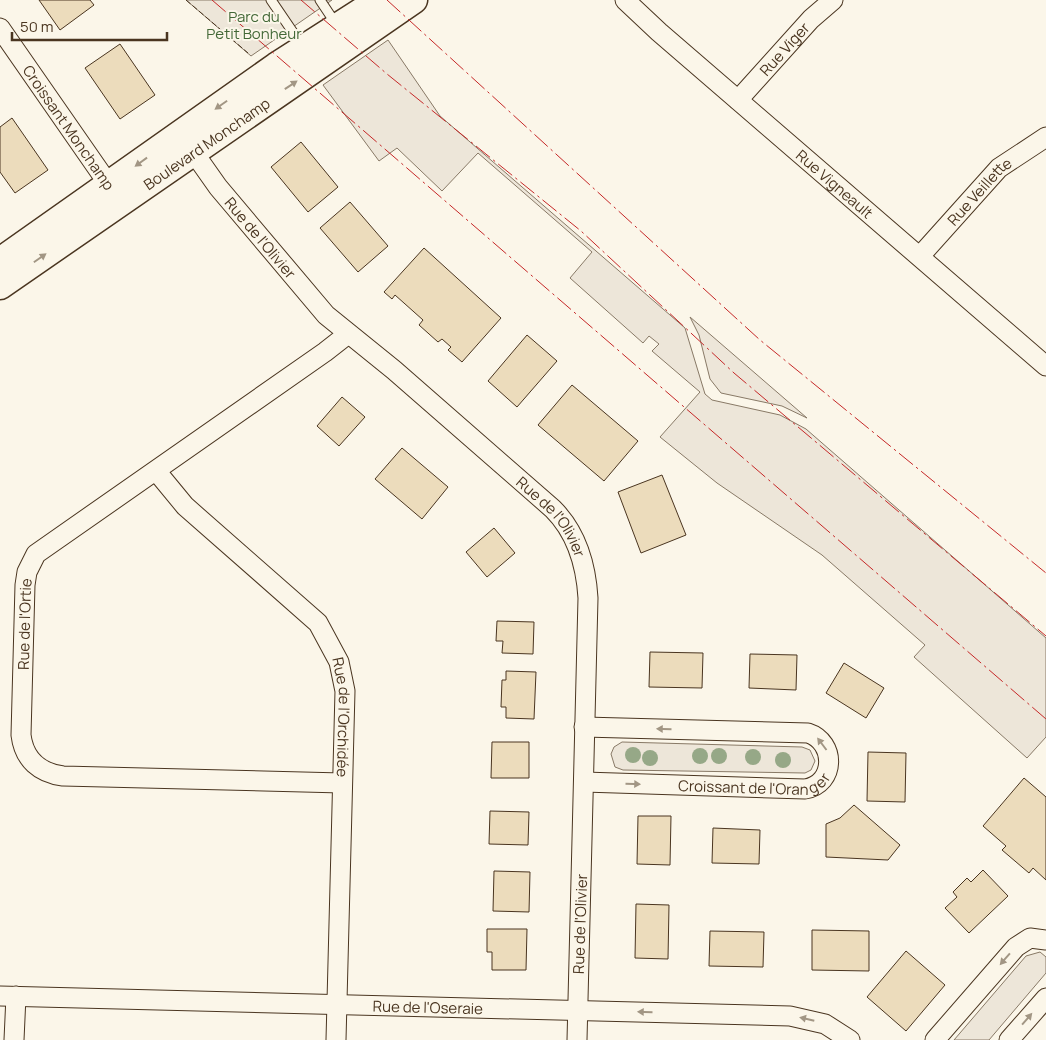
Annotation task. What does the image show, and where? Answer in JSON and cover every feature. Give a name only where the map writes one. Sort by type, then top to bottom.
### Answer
[{"type":"street","name":"Boulevard Monchamp","points":[[187,143],[303,48],[379,0]]},
{"type":"street","name":"Boulevard Monchamp","points":[[0,286],[115,194],[187,143],[414,0]]},
{"type":"street","name":"Rue Vigneault","points":[[625,0],[1046,366]]},
{"type":"street","name":"Rue Viger","points":[[738,100],[811,19],[833,0]]},
{"type":"street","name":"Croissant Monchamp","points":[[0,28],[115,194]]},
{"type":"street","name":"Rue Veillette","points":[[920,256],[993,174],[1046,137]]},
{"type":"street","name":"Rue de l'Olivier","points":[[187,143],[218,187],[308,296],[348,334],[394,370],[553,509],[572,533],[587,582],[577,1040]]},
{"type":"street","name":"Boulevard Monchamp","points":[[0,262],[115,194]]},
{"type":"street","name":"Rue de l'Ortie","points":[[342,783],[63,776],[41,770],[27,755],[21,736],[25,585],[31,563],[36,554],[157,472],[326,352],[348,334]]},
{"type":"street","name":"Rue de l'Orchidée","points":[[157,472],[185,506],[318,623],[333,647],[343,675],[345,691],[336,1040]]},
{"type":"street","name":"Croissant de l'Oranger","points":[[584,727],[808,733],[820,740],[829,760],[826,775],[821,782],[805,789],[584,782]]},
{"type":"street","points":[[935,1040],[1016,947],[1030,938],[1046,940]]},
{"type":"street","name":"Rue de l'Oseraie","points":[[8,996],[793,1016],[824,1024],[850,1040]]},
{"type":"street","points":[[8,996],[14,1040]]},
{"type":"street","points":[[1009,1040],[1046,998]]},
{"type":"lane","points":[[271,0],[303,48]]},
{"type":"lane","points":[[320,0],[338,27]]},
{"type":"green space","name":"Parc du Petit Bonheur","points":[[186,0],[332,0],[251,56]]},
{"type":"green space","points":[[388,40],[440,116],[685,328],[705,394],[712,400],[780,415],[806,429],[1046,638],[1046,737],[1027,758],[914,657],[925,645],[822,555],[717,483],[660,437],[700,392],[652,351],[659,344],[649,336],[643,343],[570,278],[592,252],[478,153],[442,191],[397,148],[379,161],[323,85]]},
{"type":"green space","points":[[690,317],[807,418],[782,406],[721,393],[710,379],[699,335]]},
{"type":"green space","points":[[622,742],[802,747],[810,750],[815,761],[811,770],[805,773],[623,770],[615,767],[611,754],[614,747]]},
{"type":"green space","points":[[1040,952],[1046,957],[1046,973],[989,1040],[954,1040],[1026,956]]},
{"type":"building","points":[[39,0],[90,0],[94,5],[60,30]]},
{"type":"building","points":[[120,44],[155,95],[120,119],[85,68]]},
{"type":"building","points":[[12,118],[48,170],[15,193],[0,172],[0,127]]},
{"type":"building","points":[[301,142],[338,187],[308,212],[271,167]]},
{"type":"building","points":[[350,202],[388,246],[358,272],[320,228]]},
{"type":"building","points":[[424,248],[501,318],[462,362],[448,350],[451,347],[442,339],[438,342],[419,325],[423,320],[395,295],[392,299],[384,292]]},
{"type":"building","points":[[527,335],[557,361],[517,407],[488,381]]},
{"type":"building","points":[[572,385],[638,441],[604,481],[538,425]]},
{"type":"building","points":[[342,397],[365,417],[339,446],[317,426]]},
{"type":"building","points":[[402,448],[448,487],[422,519],[375,479]]},
{"type":"building","points":[[662,475],[686,535],[641,553],[618,492]]},
{"type":"building","points":[[494,528],[515,553],[487,577],[466,552]]},
{"type":"building","points":[[497,621],[534,622],[533,654],[502,653],[503,641],[496,641]]},
{"type":"building","points":[[650,652],[703,653],[702,688],[649,687]]},
{"type":"building","points":[[750,654],[797,655],[796,690],[749,688]]},
{"type":"building","points":[[844,663],[884,688],[866,718],[826,693]]},
{"type":"building","points":[[506,671],[536,672],[534,719],[506,718],[506,707],[501,707],[502,680],[506,680]]},
{"type":"building","points":[[492,742],[529,742],[529,778],[491,778]]},
{"type":"building","points":[[868,752],[906,753],[905,802],[867,801]]},
{"type":"building","points":[[1024,778],[1046,797],[1046,880],[1033,868],[1029,873],[1002,850],[1006,846],[983,826]]},
{"type":"building","points":[[854,805],[900,845],[888,860],[826,857],[826,824],[840,818]]},
{"type":"building","points":[[490,811],[529,812],[528,845],[489,844]]},
{"type":"building","points":[[638,816],[671,816],[670,865],[637,864]]},
{"type":"building","points":[[713,828],[760,830],[759,864],[712,863]]},
{"type":"building","points":[[983,870],[1008,896],[969,933],[945,908],[957,897],[953,892],[967,878],[971,882]]},
{"type":"building","points":[[494,871],[530,872],[529,912],[493,911]]},
{"type":"building","points":[[636,904],[669,905],[668,959],[635,958]]},
{"type":"building","points":[[487,929],[527,929],[526,970],[492,970],[492,952],[487,952]]},
{"type":"building","points":[[812,930],[869,931],[869,971],[812,970]]},
{"type":"building","points":[[710,931],[764,932],[763,967],[709,966]]},
{"type":"building","points":[[906,951],[945,985],[906,1031],[867,997]]},
{"type":"fence","points":[[186,0],[248,53]]},
{"type":"power","points":[[212,0],[1046,719]]},
{"type":"power","points":[[301,0],[387,74],[581,231],[734,373],[1046,636]]},
{"type":"power","points":[[387,0],[760,340],[1046,573]]}]
